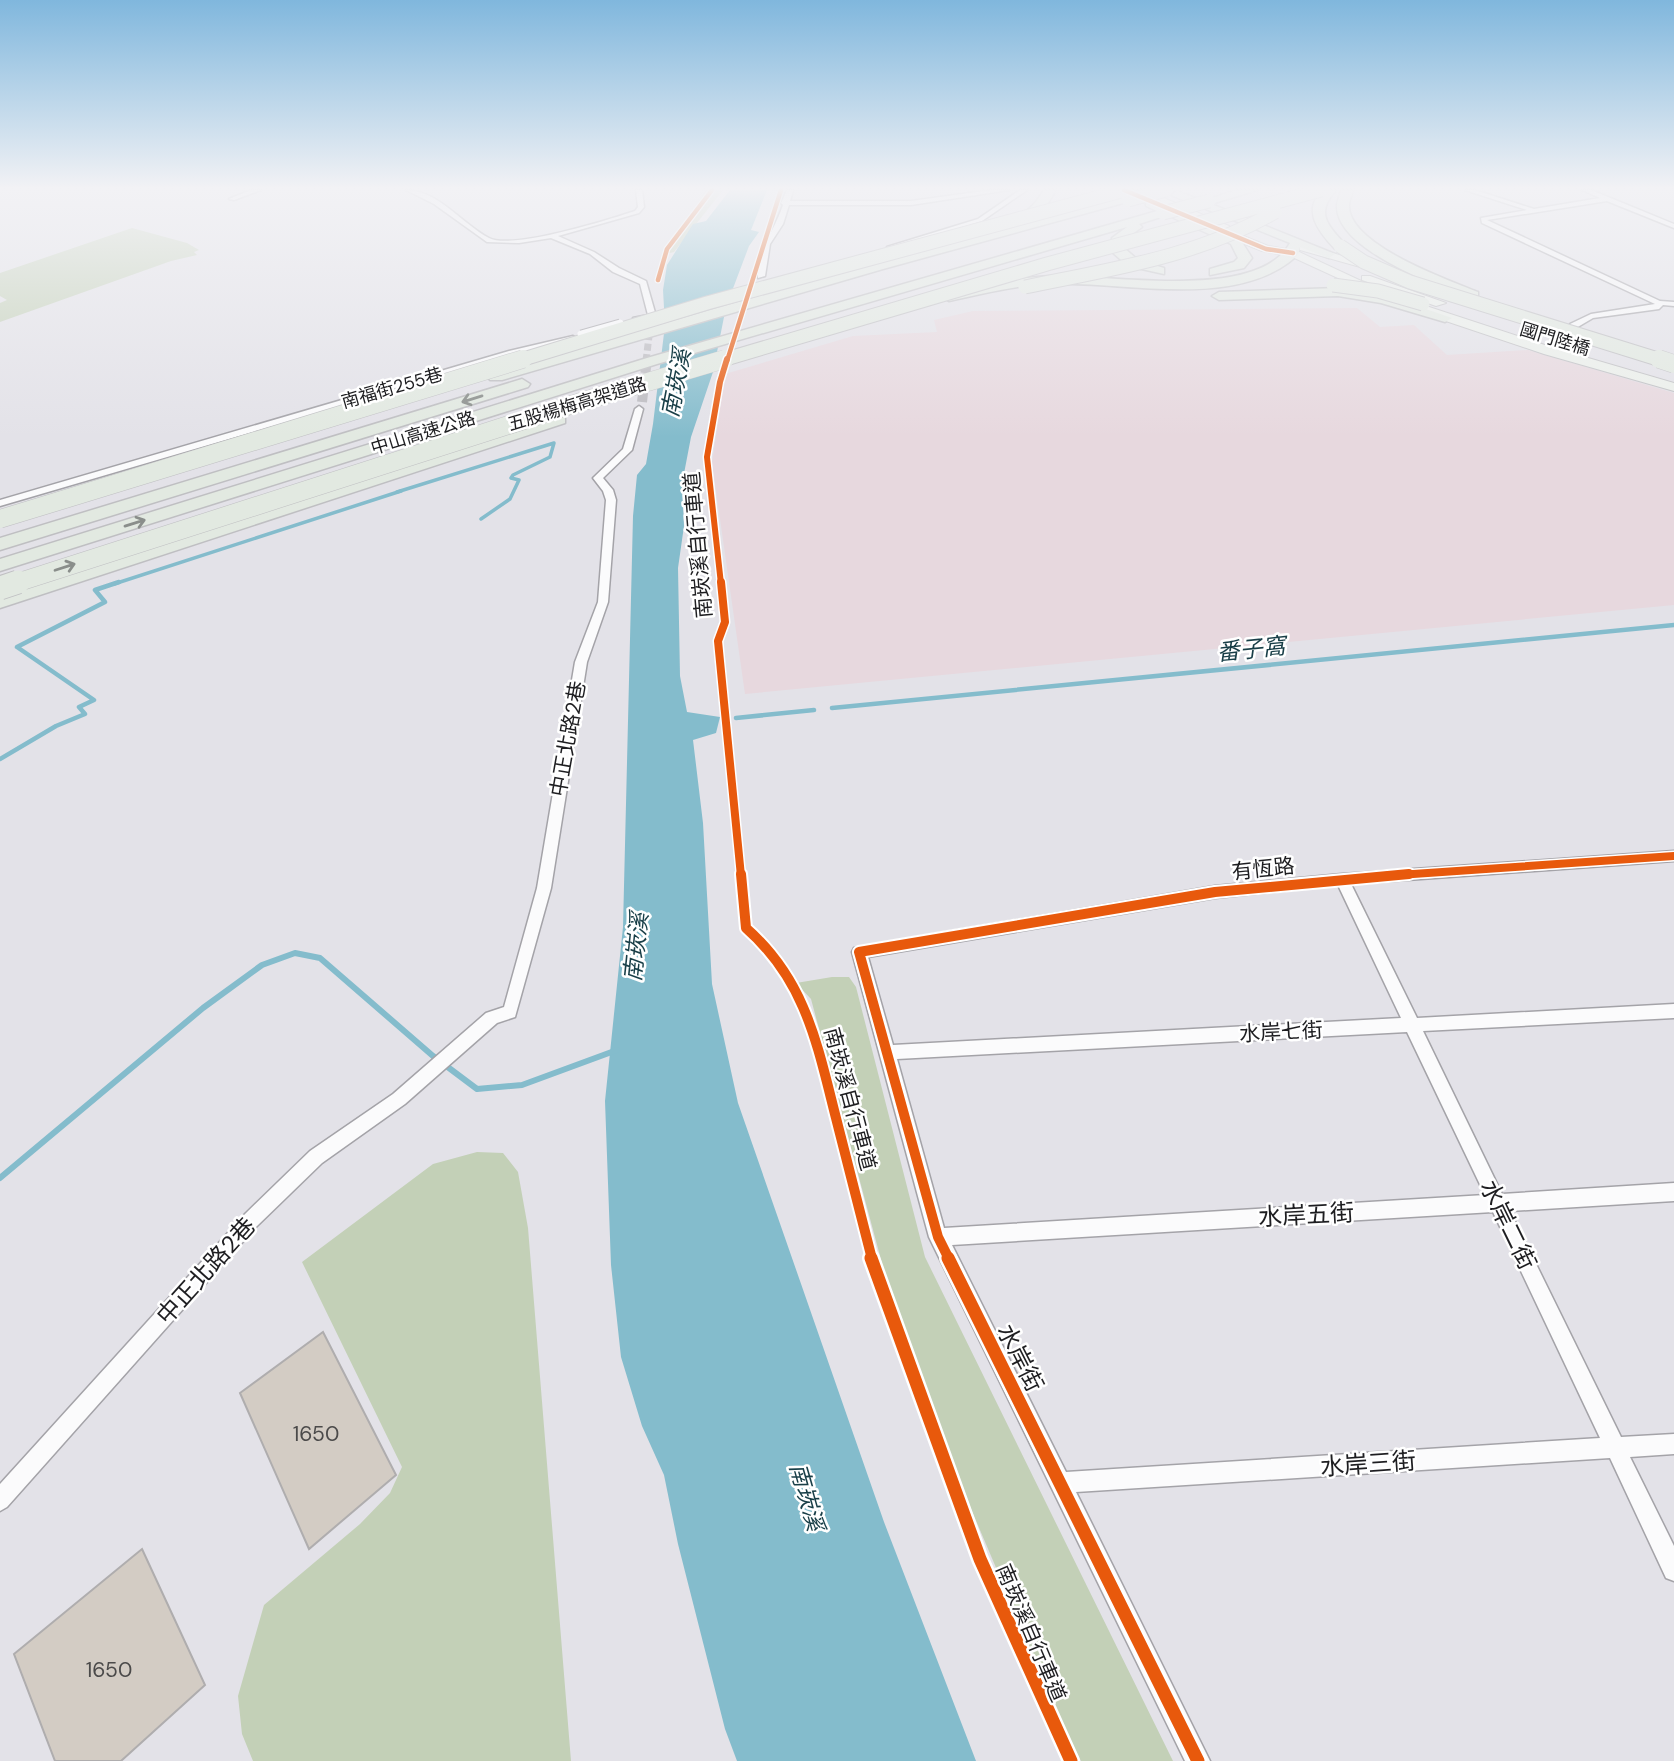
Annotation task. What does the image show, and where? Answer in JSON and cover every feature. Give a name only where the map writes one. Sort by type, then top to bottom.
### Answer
[{"type":"highway","points":[[0,519],[707,303],[824,272]]},
{"type":"highway","points":[[0,533],[413,401],[652,341],[693,319],[742,312],[868,272]]},
{"type":"highway","name":"中山高速公路","points":[[0,544],[742,312],[893,272]]},
{"type":"highway","name":"中山高速公路","points":[[0,565],[597,380],[652,341],[734,342],[958,272]]},
{"type":"highway","name":"五股楊梅高架道路","points":[[0,588],[574,404],[1019,272]]},
{"type":"highway","points":[[0,602],[559,420],[925,309],[1107,272]]},
{"type":"highway","points":[[1175,272],[1204,272]]},
{"type":"highway","points":[[734,342],[944,298],[1050,280],[1165,284],[1236,279],[1263,272]]},
{"type":"highway","points":[[1387,272],[1674,369]]},
{"type":"highway","points":[[1420,272],[1473,295]]},
{"type":"highway","points":[[944,298],[1056,286],[1219,289],[1296,283],[1333,285],[1378,291],[1409,299],[1674,380]]},
{"type":"highway","points":[[1056,286],[1199,295],[1338,292],[1383,299],[1445,318]]},
{"type":"highway","points":[[0,514],[426,385],[613,334],[652,341]]},
{"type":"main road","points":[[1332,272],[1445,318],[1674,387]]},
{"type":"main road","name":"國門陸橋","points":[[1372,272],[1467,312],[1674,369]]},
{"type":"main road","points":[[1392,272],[1674,358]]},
{"type":"street","points":[[512,352],[652,341],[643,283],[621,272]]},
{"type":"street","points":[[512,352],[799,272]]},
{"type":"street","points":[[1592,272],[1659,303],[1674,304]]},
{"type":"street","points":[[1573,326],[1591,316],[1659,307],[1659,303]]},
{"type":"street","name":"南福街255巷","points":[[0,503],[512,352]]},
{"type":"street","name":"中正北路2巷","points":[[0,1500],[250,1221],[316,1157],[399,1099],[492,1018],[510,1012],[544,888],[582,662],[603,602],[611,500],[608,490],[598,478],[627,450],[639,409]]},
{"type":"street","name":"有恆路","points":[[859,952],[1215,892],[1342,879],[1674,856]]},
{"type":"street","name":"水岸二街","points":[[1342,879],[1674,1570]]},
{"type":"street","name":"水岸街","points":[[859,952],[938,1237],[1198,1761]]},
{"type":"street","name":"水岸七街","points":[[888,1052],[1674,1011]]},
{"type":"street","name":"水岸五街","points":[[938,1237],[1674,1192]]},
{"type":"street","name":"水岸三街","points":[[1062,1483],[1674,1444]]},
{"type":"shaded area","points":[[1357,308],[1380,327],[1414,325],[1447,355],[1528,350],[1674,393],[1674,605],[745,694],[712,463],[725,374],[853,336],[937,332],[934,320],[973,311]]},
{"type":"green space","points":[[140,272],[0,322],[0,303],[7,300],[0,296],[0,273]]},
{"type":"green space","points":[[849,977],[856,987],[925,1257],[1173,1761],[1081,1761],[1067,1734],[971,1509],[887,1282],[811,999],[796,983]]},
{"type":"green space","points":[[477,1152],[503,1153],[518,1172],[528,1228],[571,1761],[253,1761],[242,1734],[238,1696],[264,1605],[360,1524],[390,1493],[402,1467],[302,1262],[433,1164]]},
{"type":"water","name":"南崁溪","points":[[666,272],[739,272],[726,307],[713,372],[691,437],[682,484],[684,526],[678,568],[680,676],[687,712],[720,717],[716,733],[693,740],[703,823],[712,984],[738,1103],[884,1522],[976,1761],[737,1761],[725,1729],[678,1544],[664,1475],[642,1426],[621,1357],[611,1265],[605,1101],[623,927],[633,516],[637,475],[646,464],[653,424],[665,325],[663,290]]},
{"type":"building","points":[[323,1332],[396,1475],[309,1549],[240,1393]]},
{"type":"building","points":[[142,1549],[205,1685],[121,1761],[55,1761],[14,1654]]},
{"type":"waterway","points":[[397,492],[554,443],[550,457],[513,475],[511,478],[519,480],[510,499],[481,519]]},
{"type":"waterway","points":[[114,584],[401,491]]},
{"type":"waterway","points":[[0,759],[56,726],[85,714],[79,707],[94,700],[17,647],[105,602],[95,590],[119,582]]},
{"type":"waterway","name":"番子窩","points":[[832,708],[1674,625]]},
{"type":"waterway","name":"番子窩","points":[[736,718],[814,710]]},
{"type":"waterway","points":[[0,1178],[203,1008],[262,965],[295,953],[320,958],[433,1056],[477,1089],[522,1085],[617,1050]]},
{"type":"tunnel","points":[[646,361],[651,320]]},
{"type":"tunnel","points":[[642,402],[647,359]]},
{"type":"cycle path","points":[[658,280],[660,272]]},
{"type":"cycle path","name":"南崁溪自行車道","points":[[755,272],[720,382],[707,457],[725,622],[718,641],[746,928],[770,949],[791,980],[811,1021],[876,1277],[980,1559],[1051,1722],[1071,1761]]},
{"type":"cycle path","points":[[1198,1761],[938,1237],[859,952],[1215,892],[1342,879],[1674,856]]}]
